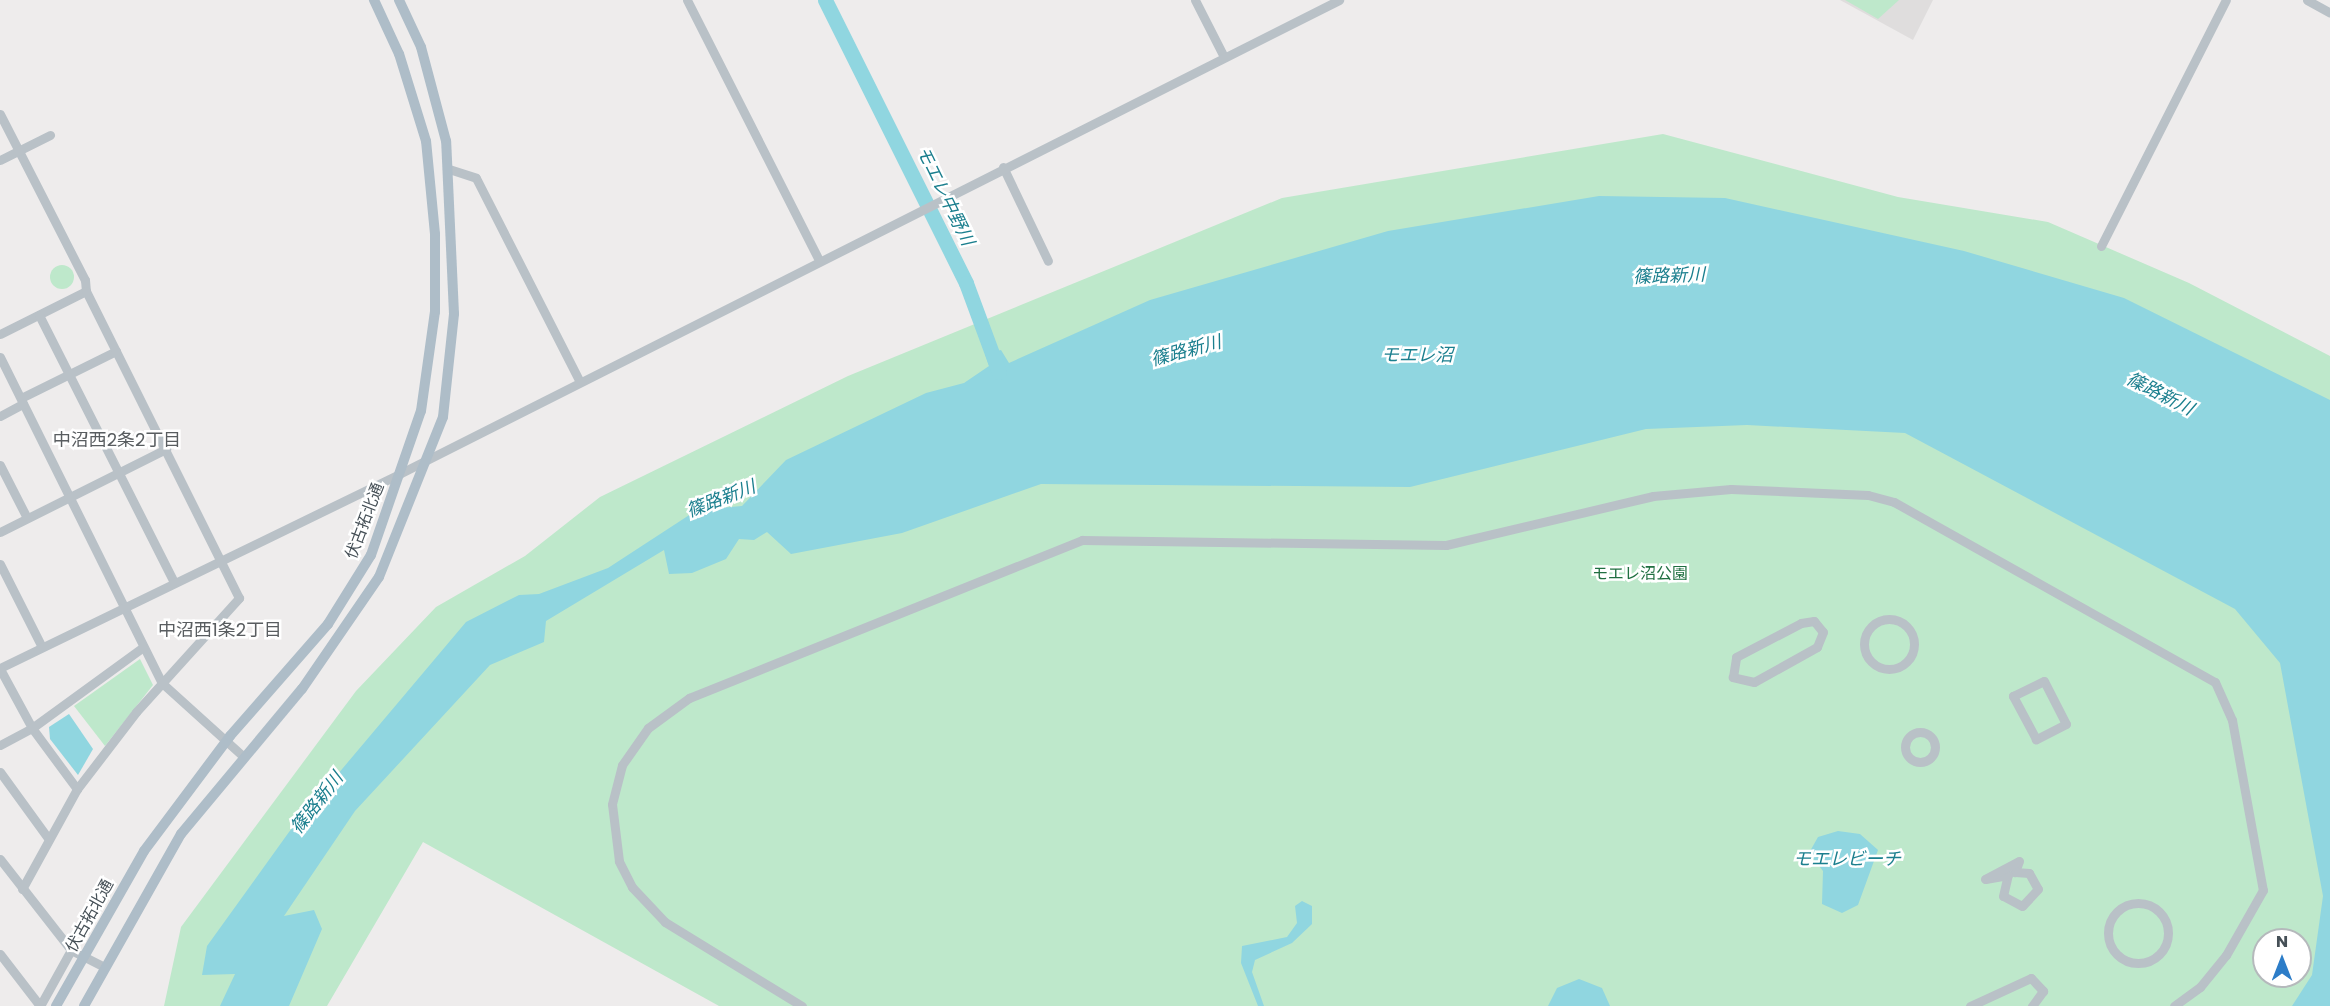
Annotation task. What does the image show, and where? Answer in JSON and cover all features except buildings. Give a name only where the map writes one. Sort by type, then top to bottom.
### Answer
[{"type":"main road","name":"伏古拓北通","points":[[56,1006],[144,851],[226,741],[328,624],[372,555],[421,411],[435,312],[435,234],[426,141],[399,54],[374,0]]},
{"type":"main road","name":"伏古拓北通","points":[[84,1006],[158,867],[343,635],[379,577],[443,417],[454,314],[449,170],[421,47],[399,0]]},
{"type":"street","points":[[687,0],[818,258]]},
{"type":"street","points":[[1195,0],[1224,57]]},
{"type":"street","points":[[77,789],[32,728],[0,669],[399,474],[818,258],[1339,0]]},
{"type":"street","points":[[2101,246],[2226,0]]},
{"type":"street","points":[[2307,0],[2330,13]]},
{"type":"street","points":[[0,114],[86,280],[86,291],[239,598],[162,683],[77,789],[22,889]]},
{"type":"street","points":[[0,160],[50,135]]},
{"type":"street","points":[[1003,167],[1048,261]]},
{"type":"street","points":[[449,170],[476,178],[580,382]]},
{"type":"street","points":[[0,334],[86,291]]},
{"type":"street","points":[[39,315],[174,582]]},
{"type":"street","points":[[0,416],[69,374],[116,351]]},
{"type":"street","points":[[0,357],[162,683],[244,757]]},
{"type":"street","points":[[0,532],[166,449]]},
{"type":"street","points":[[0,465],[27,518]]},
{"type":"street","points":[[802,1006],[665,922],[632,887],[619,861],[612,804],[622,765],[648,728],[689,698],[1082,540],[1446,545],[1653,496],[1731,489],[1868,495],[1894,502],[2215,682],[2232,720],[2263,890],[2226,955],[2200,987],[2174,1006]]},
{"type":"street","points":[[0,564],[42,647]]},
{"type":"street","points":[[1897,620],[1912,633],[1913,652],[1899,667],[1881,668],[1867,655],[1865,637],[1877,622],[1897,620]]},
{"type":"street","points":[[1801,623],[1819,625],[1823,638],[1817,647],[1754,682],[1733,677],[1736,657],[1801,623]]},
{"type":"street","points":[[0,745],[32,728],[143,647]]},
{"type":"street","points":[[2044,681],[2067,724],[2036,739],[2013,696],[2044,681]]},
{"type":"street","points":[[0,772],[48,838]]},
{"type":"street","points":[[0,859],[71,950],[104,968]]},
{"type":"street","points":[[2019,861],[2015,872],[2034,877],[2033,900],[2022,906],[2007,900],[2002,885],[2008,875],[1985,879],[2004,868],[2019,861]]},
{"type":"street","points":[[2137,902],[2162,914],[2169,932],[2157,957],[2132,963],[2117,955],[2107,931],[2119,909],[2137,902]]},
{"type":"street","points":[[0,954],[40,1006],[71,950]]},
{"type":"street","points":[[1970,1006],[2023,978],[2037,980],[2043,991],[2032,1006]]},
{"type":"shaded area","points":[[1840,0],[1933,0],[1913,40]]},
{"type":"green space","points":[[1845,0],[1899,0],[1878,19]]},
{"type":"green space","name":"モエレ沼公園","points":[[1663,134],[1898,197],[2048,222],[2189,283],[2330,356],[2330,1006],[719,1006],[423,842],[327,1006],[164,1006],[181,927],[356,691],[436,607],[525,556],[600,497],[848,376],[1282,198]]},
{"type":"green space","points":[[62,265],[71,268],[74,277],[71,286],[62,289],[53,286],[50,277],[53,268]]},
{"type":"green space","points":[[140,659],[153,685],[105,746],[74,706]]},
{"type":"water","name":"モエレ沼","points":[[1599,196],[1725,198],[1964,251],[2124,298],[2330,400],[2330,1006],[2292,1006],[2304,988],[2312,988],[2323,896],[2280,663],[2235,609],[1905,433],[1747,425],[1646,429],[1410,487],[1041,484],[902,533],[791,554],[767,532],[754,540],[739,539],[726,559],[692,573],[669,574],[664,550],[546,621],[544,642],[490,665],[355,811],[284,916],[314,910],[322,929],[289,1006],[220,1006],[235,974],[202,975],[207,946],[289,832],[466,622],[519,595],[539,594],[608,568],[697,510],[742,506],[786,460],[926,393],[964,383],[989,366],[985,354],[1001,350],[1009,363],[1150,300],[1388,231]]},
{"type":"water","points":[[69,714],[93,749],[78,775],[50,739],[49,727]]},
{"type":"water","name":"モエレビーチ","points":[[1838,831],[1860,834],[1878,850],[1858,905],[1842,913],[1822,904],[1823,871],[1809,853],[1818,837]]},
{"type":"water","points":[[1302,901],[1312,906],[1312,924],[1292,943],[1255,960],[1252,972],[1264,1006],[1258,1006],[1241,963],[1242,946],[1287,937],[1297,923],[1295,906]]},
{"type":"water","points":[[1579,979],[1602,988],[1610,1006],[1548,1006],[1557,988]]},
{"type":"waterway","name":"モエレ中野川","points":[[825,0],[966,283],[999,372]]},
{"type":"district","name":"中沼西2条2丁目","points":[[117,440]]},
{"type":"district","name":"中沼西1条2丁目","points":[[220,630]]},
{"type":"water label","name":"篠路新川","points":[[1669,276]]},
{"type":"water label","name":"篠路新川","points":[[1186,351]]},
{"type":"water label","name":"篠路新川","points":[[2160,394]]},
{"type":"water label","name":"篠路新川","points":[[721,499]]},
{"type":"water label","name":"篠路新川","points":[[317,803]]}]
